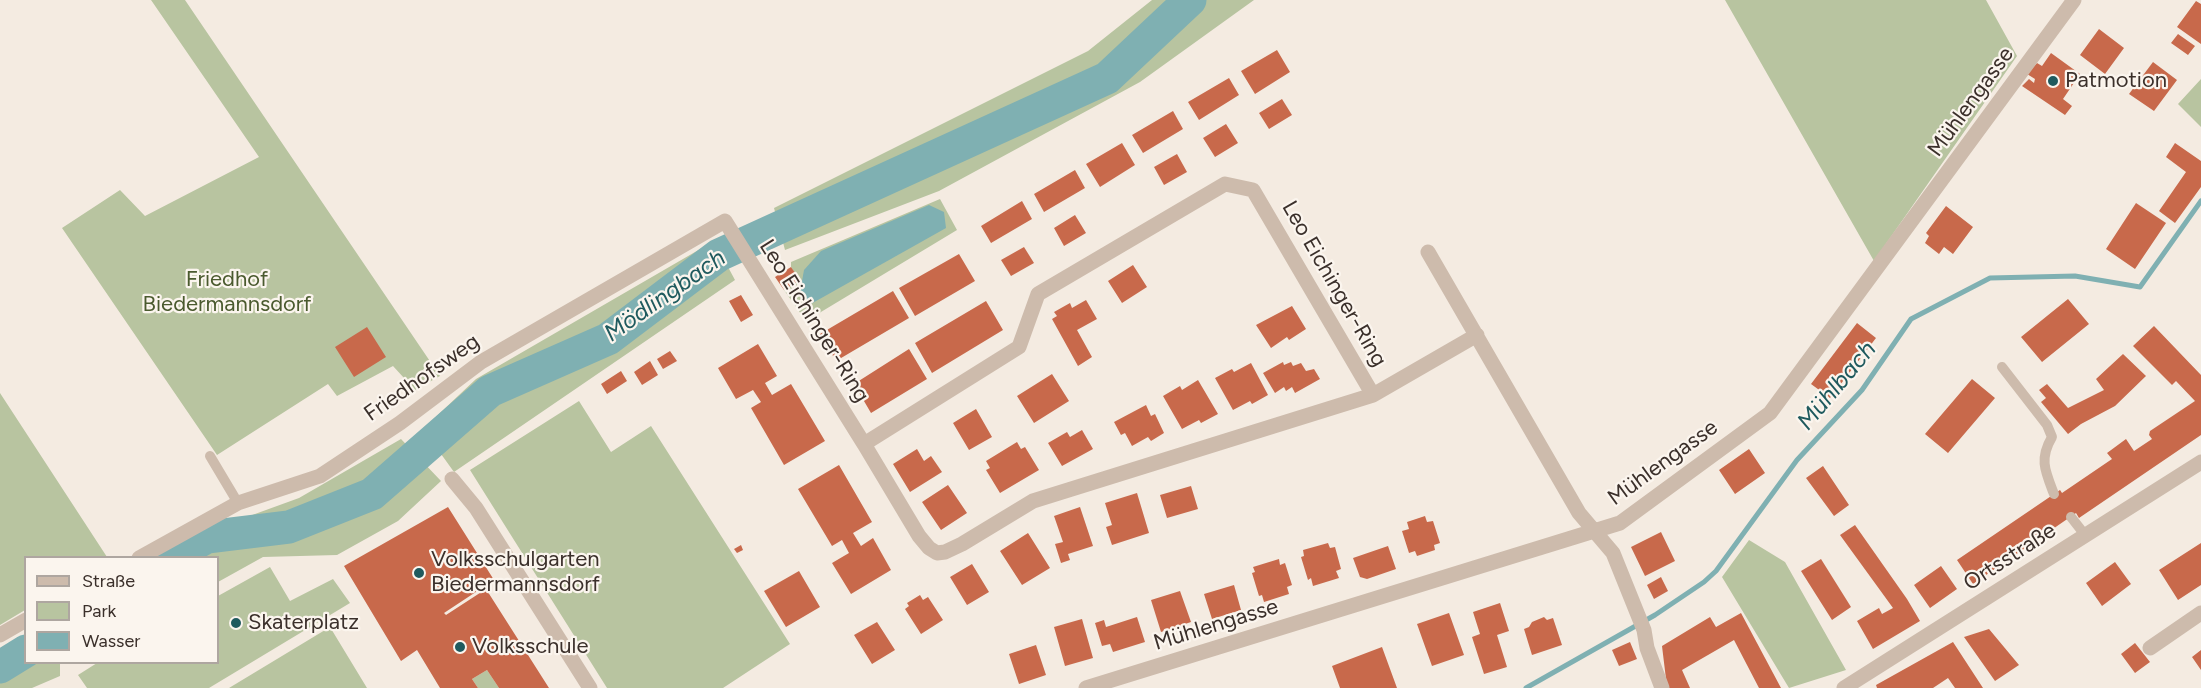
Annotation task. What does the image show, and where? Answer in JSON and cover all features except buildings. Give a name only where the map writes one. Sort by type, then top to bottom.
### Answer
[{"type":"street","name":"Mühlengasse","points":[[1086,688],[1620,523],[1770,413],[2074,0]]},
{"type":"street","name":"Leo Eichinger-Ring","points":[[725,221],[919,536],[929,549],[937,553],[962,544],[1033,501],[1373,395],[1253,190],[1225,184],[1038,294],[1019,347],[864,444]]},
{"type":"street","name":"Friedhofsweg","points":[[143,556],[238,503],[320,476],[400,423],[481,362],[725,221]]},
{"type":"street","points":[[1428,252],[1579,513],[1613,553],[1644,630],[1647,648],[1662,688]]},
{"type":"street","points":[[1373,395],[1478,335]]},
{"type":"street","name":"Ortsstraße","points":[[1844,688],[2201,462]]},
{"type":"street","points":[[452,479],[476,508],[590,688]]},
{"type":"street","points":[[2150,648],[2201,613]]},
{"type":"street","points":[[0,635],[24,621]]},
{"type":"lane","points":[[2002,367],[2048,425],[2052,437],[2045,449],[2044,467],[2054,494]]},
{"type":"lane","points":[[210,456],[238,503]]},
{"type":"lane","points":[[2071,517],[2085,536]]},
{"type":"green space","name":"Friedhof Biedermannsdorf","points":[[151,0],[185,0],[440,376],[415,390],[393,366],[337,396],[328,384],[217,455],[62,228],[120,190],[145,216],[259,157]]},
{"type":"green space","points":[[1152,0],[1254,0],[1140,82],[939,191],[785,250],[774,208],[1088,51]]},
{"type":"green space","points":[[1725,0],[1986,0],[2017,56],[1874,261]]},
{"type":"green space","points":[[2201,79],[2201,127],[2178,104]]},
{"type":"green space","points":[[940,199],[957,230],[806,321],[784,290],[799,280],[791,267],[791,262]]},
{"type":"green space","points":[[714,241],[735,280],[454,472],[423,429],[476,379]]},
{"type":"green space","points":[[0,393],[106,556],[24,556],[24,611],[0,625]]},
{"type":"green space","points":[[579,401],[611,452],[651,426],[790,644],[723,688],[607,688],[470,470]]},
{"type":"green space","points":[[401,439],[441,481],[398,521],[337,555],[263,557],[219,581],[219,556],[162,556],[200,534],[299,498]]},
{"type":"green space","points":[[1749,540],[1785,562],[1846,670],[1789,688],[1722,577]]},
{"type":"green space","points":[[270,567],[290,601],[333,579],[350,603],[209,688],[87,688],[78,675],[95,664],[219,664],[219,595]]},
{"type":"green space","points":[[330,627],[367,688],[229,688]]},
{"type":"green space","points":[[24,638],[24,664],[60,664],[60,676],[32,688],[0,688],[0,651]]},
{"type":"green space","points":[[487,670],[499,688],[478,688],[472,679]]},
{"type":"water","points":[[929,205],[944,212],[946,228],[809,305],[800,292],[804,270],[821,251]]},
{"type":"waterway","name":"Mödlingbach","points":[[174,556],[207,537],[289,527],[372,494],[490,391],[608,339],[719,255],[1107,78],[1190,0]]},
{"type":"waterway","name":"Mühlbach","points":[[1526,688],[1655,615],[1704,582],[1716,571],[1797,460],[1862,390],[1911,319],[1990,278],[2075,276],[2140,287],[2201,201]]},
{"type":"waterway","name":"Mödlingbach","points":[[0,667],[24,652]]},
{"type":"place","name":"Patmotion","points":[[2053,81]]},
{"type":"place","name":"Volksschulgarten Biedermannsdorf","points":[[419,573]]},
{"type":"place","name":"Skaterplatz","points":[[236,623]]},
{"type":"place","name":"Volksschule","points":[[460,647]]}]
